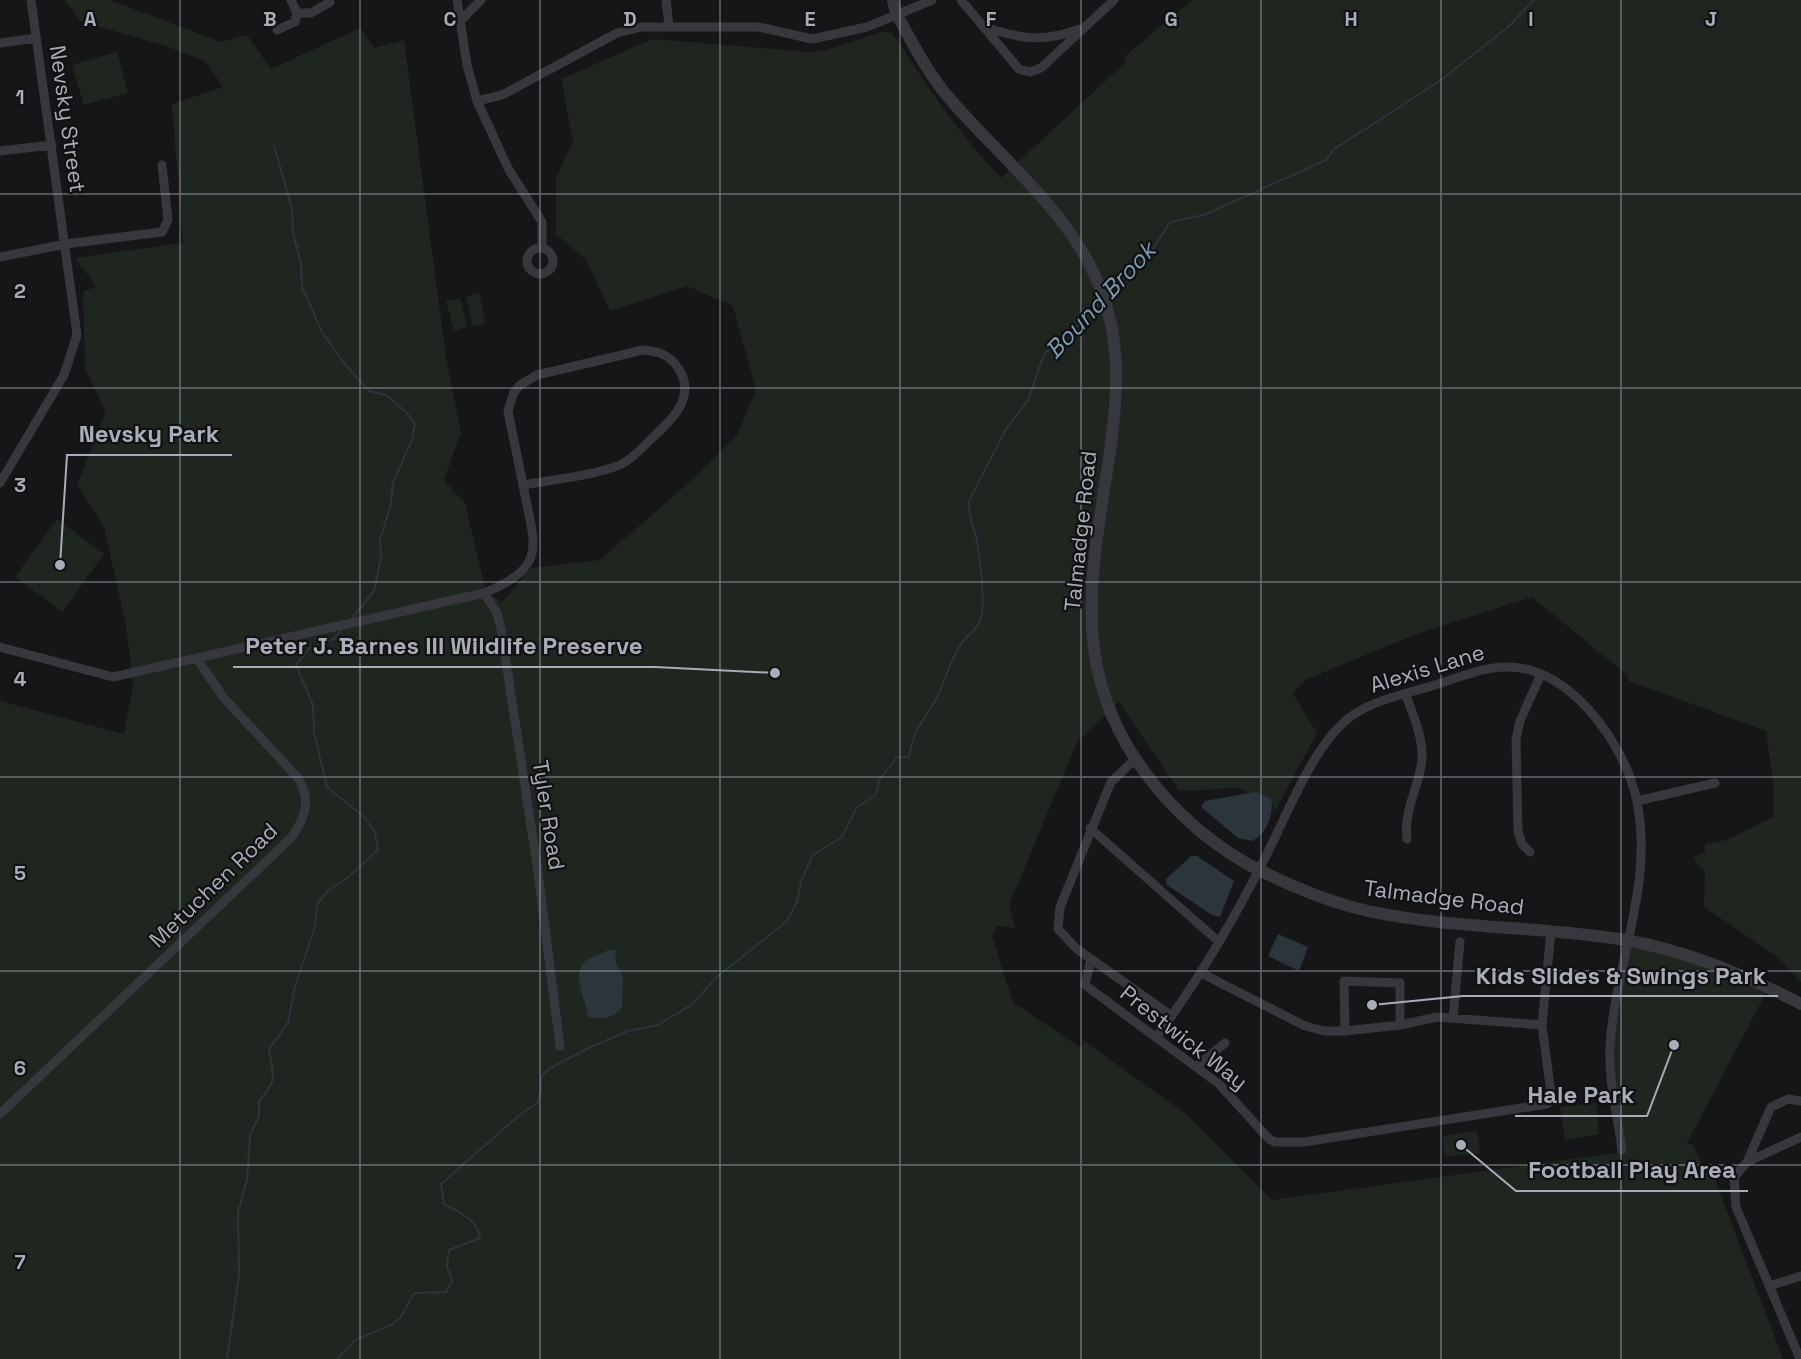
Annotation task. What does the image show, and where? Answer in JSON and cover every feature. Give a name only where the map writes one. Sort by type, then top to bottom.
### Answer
[{"type":"street","name":"Nevsky Street","points":[[0,483],[64,375],[77,335],[31,0]]},
{"type":"street","points":[[276,30],[295,22],[297,13],[291,0]]},
{"type":"street","points":[[458,0],[467,65],[477,101],[509,170],[542,222],[542,248]]},
{"type":"street","points":[[461,20],[481,0]]},
{"type":"street","points":[[666,0],[669,25]]},
{"type":"street","name":"Talmadge Road","points":[[894,0],[896,13],[921,57],[948,96],[1050,208],[1087,259],[1108,308],[1113,332],[1117,380],[1090,609],[1092,641],[1103,694],[1112,719],[1135,759],[1156,787],[1194,827],[1258,870],[1317,895],[1368,911],[1551,931],[1663,948],[1728,969],[1801,1004]]},
{"type":"street","points":[[477,101],[502,95],[617,33],[641,27],[669,25],[759,27],[812,39],[867,27],[896,13],[932,0]]},
{"type":"street","points":[[961,0],[1019,69],[1030,72],[1041,68],[1114,0]]},
{"type":"street","points":[[297,13],[311,13],[330,2]]},
{"type":"street","points":[[983,27],[1036,40],[1055,38],[1085,27]]},
{"type":"street","points":[[0,43],[36,38]]},
{"type":"street","points":[[0,151],[51,145]]},
{"type":"street","points":[[0,257],[66,244],[165,230],[168,217],[162,165]]},
{"type":"street","points":[[0,647],[113,677],[484,593],[519,576],[531,557],[533,543],[509,423],[510,401],[520,386],[537,375],[643,350],[654,351],[673,360],[683,375],[684,397],[681,407],[670,422],[636,453],[613,467],[523,485]]},
{"type":"street","name":"Tyler Road","points":[[484,593],[497,614],[501,628],[538,872],[560,1046]]},
{"type":"street","name":"Metuchen Road","points":[[0,1114],[292,837],[303,822],[306,791],[298,778],[223,697],[197,659]]},
{"type":"street","name":"Alexis Lane","points":[[1157,1036],[1201,973],[1304,782],[1327,742],[1341,724],[1361,709],[1491,667],[1508,665],[1540,674],[1557,682],[1574,696],[1602,728],[1623,764],[1637,801],[1643,846],[1640,876],[1609,1050],[1622,1150]]},
{"type":"street","points":[[1530,852],[1522,844],[1518,831],[1516,739],[1520,720],[1540,674]]},
{"type":"street","points":[[1406,695],[1418,733],[1422,760],[1406,812],[1407,839]]},
{"type":"street","points":[[1135,759],[1119,771],[1110,782],[1060,907],[1058,929],[1077,949],[1172,1016]]},
{"type":"street","points":[[1637,801],[1714,783]]},
{"type":"street","points":[[1090,828],[1218,941]]},
{"type":"street","name":"Prestwick Way","points":[[1091,959],[1086,986],[1157,1036],[1219,1084],[1269,1139],[1275,1142],[1304,1142],[1547,1104],[1551,1099],[1551,1093],[1542,1024],[1551,931]]},
{"type":"street","points":[[1453,1018],[1460,942]]},
{"type":"street","points":[[1201,973],[1305,1026],[1324,1031],[1400,1025],[1437,1017],[1542,1024]]},
{"type":"street","points":[[1345,1031],[1344,981],[1400,983],[1400,1025]]},
{"type":"street","points":[[1197,1066],[1225,1043]]},
{"type":"street","points":[[1800,1359],[1736,1207],[1734,1177],[1747,1162],[1771,1107],[1788,1099],[1801,1101]]},
{"type":"street","points":[[1747,1162],[1801,1137]]},
{"type":"street","points":[[1770,1286],[1801,1276]]},
{"type":"shaded area","points":[[64,0],[110,0],[221,42],[247,35],[271,69],[360,28],[374,48],[404,40],[446,357],[461,432],[444,480],[465,503],[486,592],[502,602],[531,568],[600,560],[693,479],[737,435],[756,390],[733,306],[687,286],[610,311],[586,260],[556,234],[556,179],[573,140],[561,79],[653,39],[811,52],[823,51],[884,31],[893,34],[944,109],[1001,178],[1127,61],[1124,57],[1192,0],[1801,0],[1801,982],[1776,956],[1704,907],[1705,872],[1693,858],[1705,852],[1705,844],[1727,840],[1773,817],[1774,790],[1766,731],[1629,681],[1627,675],[1532,597],[1419,633],[1305,680],[1293,694],[1317,733],[1274,813],[1273,805],[1239,788],[1179,791],[1119,702],[1077,742],[1009,905],[1015,928],[997,926],[992,936],[1013,1002],[1081,1048],[1084,1041],[1186,1114],[1272,1200],[1622,1152],[1610,1062],[1628,941],[1696,961],[1767,991],[1686,1145],[1693,1144],[1704,1171],[1714,1177],[1783,1359],[0,1359],[0,701],[124,734],[133,684],[126,626],[104,527],[77,485],[106,412],[85,368],[83,291],[97,287],[75,258],[183,243],[172,104],[223,87],[205,61],[166,46],[80,21]]},
{"type":"shaded area","points":[[117,52],[128,93],[84,105],[72,65]]},
{"type":"shaded area","points":[[479,293],[486,323],[473,326],[466,297]]},
{"type":"shaded area","points":[[460,298],[467,327],[454,331],[446,301]]},
{"type":"shaded area","points":[[57,519],[104,554],[62,612],[15,577]]},
{"type":"shaded area","points":[[1255,792],[1271,798],[1272,804],[1265,829],[1252,841],[1238,838],[1201,807],[1205,801]]},
{"type":"shaded area","points":[[1191,856],[1197,856],[1234,881],[1220,917],[1212,915],[1167,885],[1166,879]]},
{"type":"shaded area","points":[[1278,934],[1308,947],[1299,971],[1268,956]]},
{"type":"shaded area","points":[[608,950],[615,950],[616,964],[623,975],[622,1008],[606,1018],[588,1017],[580,986],[580,970],[590,958]]},
{"type":"shaded area","points":[[1596,1103],[1599,1134],[1565,1140],[1560,1107]]},
{"type":"shaded area","points":[[1477,1131],[1480,1153],[1445,1157],[1442,1136]]},
{"type":"waterway","name":"Bound Brook","points":[[1108,294],[1151,252],[1170,222],[1204,215],[1326,160],[1333,150],[1441,80],[1507,28],[1534,0]]},
{"type":"waterway","points":[[274,146],[292,209],[293,233],[301,264],[302,287],[322,332],[343,362],[369,391],[386,395],[406,412],[415,424],[412,440],[393,482],[391,504],[380,540],[381,557],[374,591],[352,618]]},
{"type":"waterway","name":"Bound Brook","points":[[337,1359],[355,1340],[393,1324],[401,1317],[414,1293],[446,1292],[452,1281],[447,1266],[449,1250],[480,1238],[472,1221],[444,1204],[441,1184],[523,1112],[537,1104],[541,1091],[541,1077],[550,1068],[593,1046],[628,1031],[658,1025],[691,1005],[718,976],[787,921],[797,902],[801,881],[813,855],[842,837],[857,807],[875,796],[880,779],[897,757],[909,757],[916,732],[936,699],[954,657],[963,641],[975,629],[982,613],[981,570],[977,541],[969,512],[969,501],[1006,429],[1028,400],[1044,354],[1080,324],[1100,302]]},
{"type":"waterway","points":[[227,1359],[239,1275],[238,1212],[247,1180],[250,1135],[259,1116],[259,1101],[270,1087],[273,1077],[269,1049],[288,1023],[295,986],[315,926],[317,905],[327,891],[345,880],[378,850],[375,832],[364,817],[327,787],[314,732],[313,705],[296,665],[310,648],[334,639],[342,629]]},
{"type":"place","name":"Nevsky Park","points":[[60,565]]},
{"type":"place","name":"Peter J. Barnes III Wildlife Preserve","points":[[775,673]]},
{"type":"place","name":"Kids Slides & Swings Park","points":[[1372,1005]]},
{"type":"place","name":"Hale Park","points":[[1674,1045]]},
{"type":"place","name":"Football Play Area","points":[[1461,1145]]}]
